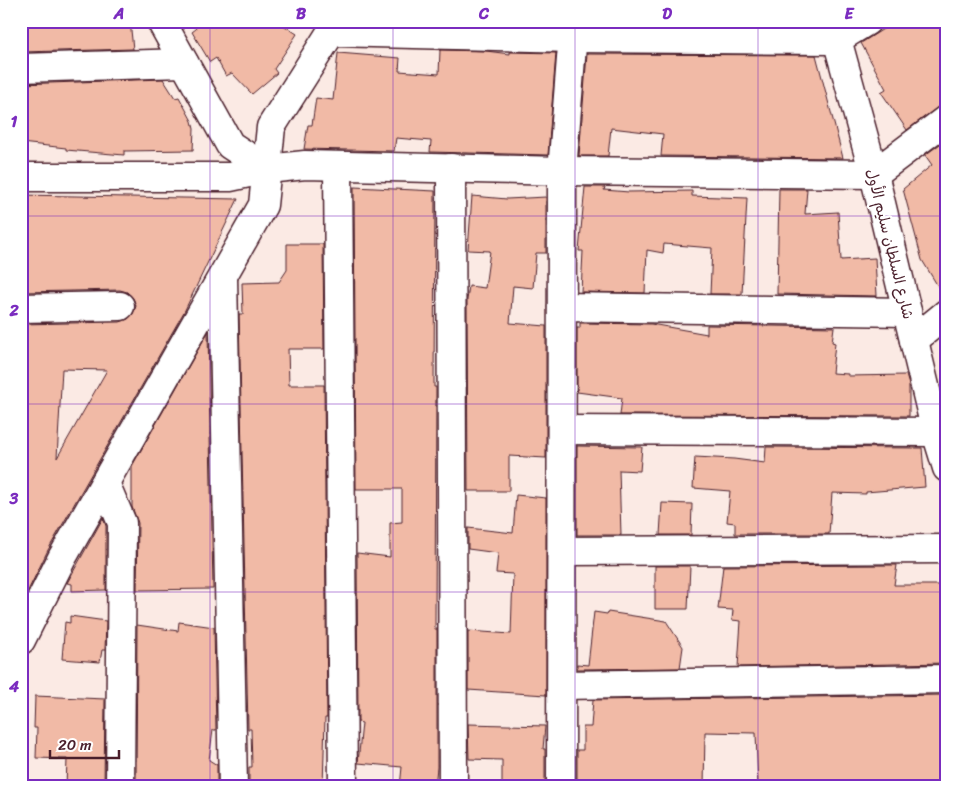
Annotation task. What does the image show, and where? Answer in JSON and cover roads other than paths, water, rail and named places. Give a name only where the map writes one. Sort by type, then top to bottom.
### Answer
[{"type":"street","points":[[161,21],[230,145],[267,168]]},
{"type":"street","points":[[21,640],[62,558],[264,204],[271,127],[335,26],[573,30],[834,31],[867,21]]},
{"type":"street","points":[[561,787],[562,171],[573,30]]},
{"type":"street","name":"شارع السلطان سليم الأول","points":[[834,31],[874,174],[936,432],[947,468]]},
{"type":"street","points":[[21,68],[184,63]]},
{"type":"street","points":[[21,177],[230,177],[267,168],[305,165],[562,171],[874,174],[947,119]]},
{"type":"street","points":[[338,166],[343,787]]},
{"type":"street","points":[[451,168],[453,787]]},
{"type":"street","points":[[223,276],[233,787]]},
{"type":"street","points":[[21,308],[120,306]]},
{"type":"street","points":[[562,308],[907,312]]},
{"type":"street","points":[[914,340],[947,313]]},
{"type":"street","points":[[562,430],[936,432]]},
{"type":"street","points":[[105,482],[122,523],[120,787]]},
{"type":"street","points":[[562,551],[947,549]]},
{"type":"street","points":[[562,684],[947,679]]}]
